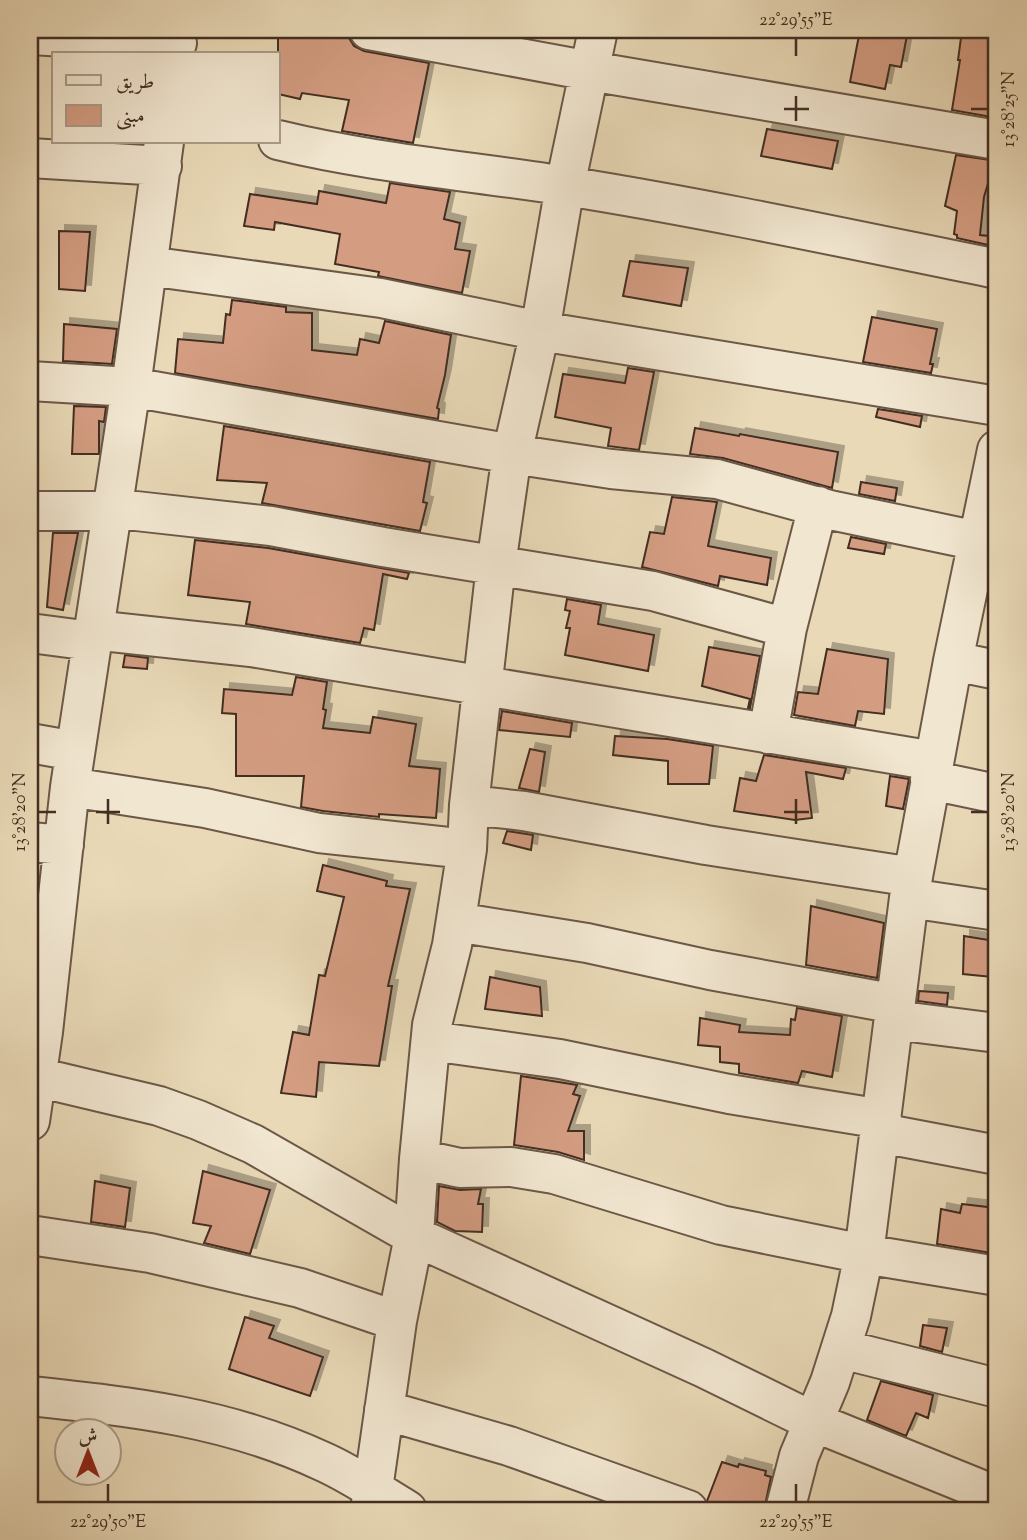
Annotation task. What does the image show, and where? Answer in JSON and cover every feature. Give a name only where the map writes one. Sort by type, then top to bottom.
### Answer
[{"type":"street","points":[[369,30],[997,141]]},
{"type":"street","points":[[371,1500],[397,1321],[414,1236],[432,1026],[456,922],[467,849],[469,805],[496,565],[512,454],[540,331],[565,186],[598,30]]},
{"type":"street","points":[[30,35],[177,42]]},
{"type":"street","points":[[280,140],[327,152],[408,165],[565,186],[997,269]]},
{"type":"street","points":[[30,158],[163,154],[73,769],[47,843],[30,1121]]},
{"type":"street","points":[[148,266],[381,299],[540,331],[997,406]]},
{"type":"street","points":[[30,381],[131,387],[512,454],[611,469],[716,479],[818,506],[988,544]]},
{"type":"street","points":[[785,1510],[799,1456],[841,1349],[864,1254],[911,888],[953,662],[988,544],[997,450]]},
{"type":"street","points":[[768,734],[787,628],[818,506]]},
{"type":"street","points":[[30,511],[167,513],[271,526],[653,591],[787,628]]},
{"type":"street","points":[[30,633],[251,647],[768,734],[932,771],[997,794]]},
{"type":"street","points":[[953,662],[997,670]]},
{"type":"street","points":[[30,743],[73,769],[205,808],[319,833],[467,849]]},
{"type":"street","points":[[469,805],[524,811],[706,845],[911,888],[997,911]]},
{"type":"street","points":[[456,922],[587,943],[997,1034]]},
{"type":"street","points":[[431,1041],[560,1059],[881,1126],[997,1155]]},
{"type":"street","points":[[36,1055],[253,1144],[414,1236],[704,1368],[814,1422],[997,1496]]},
{"type":"street","points":[[419,1159],[460,1168],[511,1167],[554,1174],[720,1225],[864,1254],[997,1276]]},
{"type":"street","points":[[30,1235],[150,1253],[300,1288],[397,1321]]},
{"type":"street","points":[[841,1349],[997,1388]]},
{"type":"street","points":[[30,1396],[172,1413],[224,1425],[326,1462],[371,1500],[407,1510]]},
{"type":"street","points":[[384,1410],[509,1446],[688,1510]]},
{"type":"building","points":[[278,30],[349,38],[354,46],[364,51],[429,63],[413,143],[342,131],[349,100],[302,93],[300,99],[280,94]]},
{"type":"building","points":[[860,30],[908,30],[901,67],[890,65],[885,89],[850,82]]},
{"type":"building","points":[[962,30],[996,34],[990,70],[997,70],[997,118],[952,110]]},
{"type":"building","points":[[767,129],[838,141],[832,169],[761,156]]},
{"type":"building","points":[[956,155],[997,161],[997,171],[992,170],[984,197],[980,235],[989,236],[988,245],[957,238],[954,234],[957,211],[945,206]]},
{"type":"building","points":[[390,183],[450,192],[444,219],[460,223],[455,249],[470,251],[462,293],[378,276],[379,272],[335,264],[340,234],[275,222],[274,230],[244,226],[250,194],[317,204],[319,191],[386,203]]},
{"type":"building","points":[[59,231],[90,232],[85,291],[59,289]]},
{"type":"building","points":[[630,261],[688,268],[681,306],[623,296]]},
{"type":"building","points":[[232,300],[286,307],[286,312],[312,313],[312,350],[357,355],[360,339],[379,343],[385,321],[451,335],[437,408],[438,419],[175,373],[178,339],[223,343],[226,314],[230,315]]},
{"type":"building","points":[[872,317],[937,329],[930,364],[933,364],[931,373],[863,362]]},
{"type":"building","points":[[64,324],[117,329],[112,364],[63,361]]},
{"type":"building","points":[[628,368],[654,372],[639,450],[608,446],[611,428],[555,417],[563,374],[625,383]]},
{"type":"building","points":[[74,406],[106,407],[104,422],[99,421],[99,454],[72,454]]},
{"type":"building","points":[[878,409],[922,416],[920,427],[876,417]]},
{"type":"building","points":[[224,426],[430,462],[423,502],[427,503],[420,531],[262,503],[267,483],[217,480]]},
{"type":"building","points":[[695,428],[838,452],[832,488],[723,458],[690,454]]},
{"type":"building","points":[[861,482],[897,488],[895,501],[859,494]]},
{"type":"building","points":[[672,497],[717,502],[708,546],[771,558],[767,585],[720,576],[718,586],[642,567],[650,532],[664,534]]},
{"type":"building","points":[[53,533],[78,533],[63,610],[47,607]]},
{"type":"building","points":[[851,537],[886,544],[884,554],[848,548]]},
{"type":"building","points":[[195,540],[268,548],[409,573],[407,579],[383,574],[374,630],[364,628],[360,643],[246,624],[250,602],[188,595]]},
{"type":"building","points":[[567,599],[601,605],[598,624],[654,635],[648,671],[565,655],[570,628],[566,628],[570,611],[565,610]]},
{"type":"building","points":[[709,647],[760,656],[750,708],[750,699],[702,686]]},
{"type":"building","points":[[827,649],[888,659],[884,714],[858,711],[855,726],[794,715],[798,692],[818,694]]},
{"type":"building","points":[[125,655],[148,658],[147,669],[123,667]]},
{"type":"building","points":[[296,677],[327,682],[323,728],[370,733],[373,717],[416,724],[409,766],[440,769],[436,818],[379,814],[379,817],[301,807],[304,776],[236,776],[236,714],[222,713],[224,689],[292,695]]},
{"type":"building","points":[[502,711],[572,723],[570,737],[499,730]]},
{"type":"building","points":[[615,736],[667,739],[713,746],[709,784],[668,784],[668,761],[613,755]]},
{"type":"building","points":[[530,749],[545,752],[539,792],[519,788]]},
{"type":"building","points":[[764,755],[846,768],[843,779],[806,772],[812,818],[795,820],[734,811],[740,778],[756,781]]},
{"type":"building","points":[[890,776],[909,779],[903,809],[886,806]]},
{"type":"building","points":[[507,831],[533,835],[531,850],[503,843]]},
{"type":"building","points":[[323,865],[387,881],[386,886],[410,889],[388,986],[392,986],[379,1066],[319,1062],[316,1097],[281,1093],[293,1032],[309,1035],[319,975],[325,976],[344,897],[317,891]]},
{"type":"building","points":[[811,906],[884,923],[877,978],[806,965]]},
{"type":"building","points":[[964,936],[995,941],[992,977],[963,974]]},
{"type":"building","points":[[490,977],[540,987],[542,1016],[485,1009]]},
{"type":"building","points":[[919,991],[948,993],[947,1005],[918,1001]]},
{"type":"building","points":[[797,1008],[842,1016],[832,1077],[802,1071],[798,1083],[739,1073],[739,1064],[720,1062],[720,1047],[698,1045],[700,1018],[740,1025],[739,1032],[790,1035],[791,1019],[795,1020]]},
{"type":"building","points":[[521,1076],[577,1085],[573,1094],[580,1096],[568,1131],[584,1131],[584,1160],[558,1152],[514,1145]]},
{"type":"building","points":[[203,1171],[270,1190],[250,1254],[204,1243],[211,1226],[193,1223]]},
{"type":"building","points":[[95,1181],[130,1188],[125,1227],[91,1222]]},
{"type":"building","points":[[439,1186],[460,1190],[481,1189],[478,1204],[483,1204],[482,1232],[455,1231],[437,1222]]},
{"type":"building","points":[[962,1204],[996,1208],[997,1254],[937,1244],[941,1209],[960,1213]]},
{"type":"building","points":[[245,1317],[274,1326],[269,1338],[323,1357],[310,1396],[229,1369]]},
{"type":"building","points":[[923,1325],[947,1328],[942,1352],[920,1346]]},
{"type":"building","points":[[881,1381],[933,1395],[928,1418],[916,1413],[906,1436],[867,1420]]},
{"type":"building","points":[[722,1462],[766,1471],[765,1475],[771,1477],[764,1510],[709,1510],[707,1501]]}]
